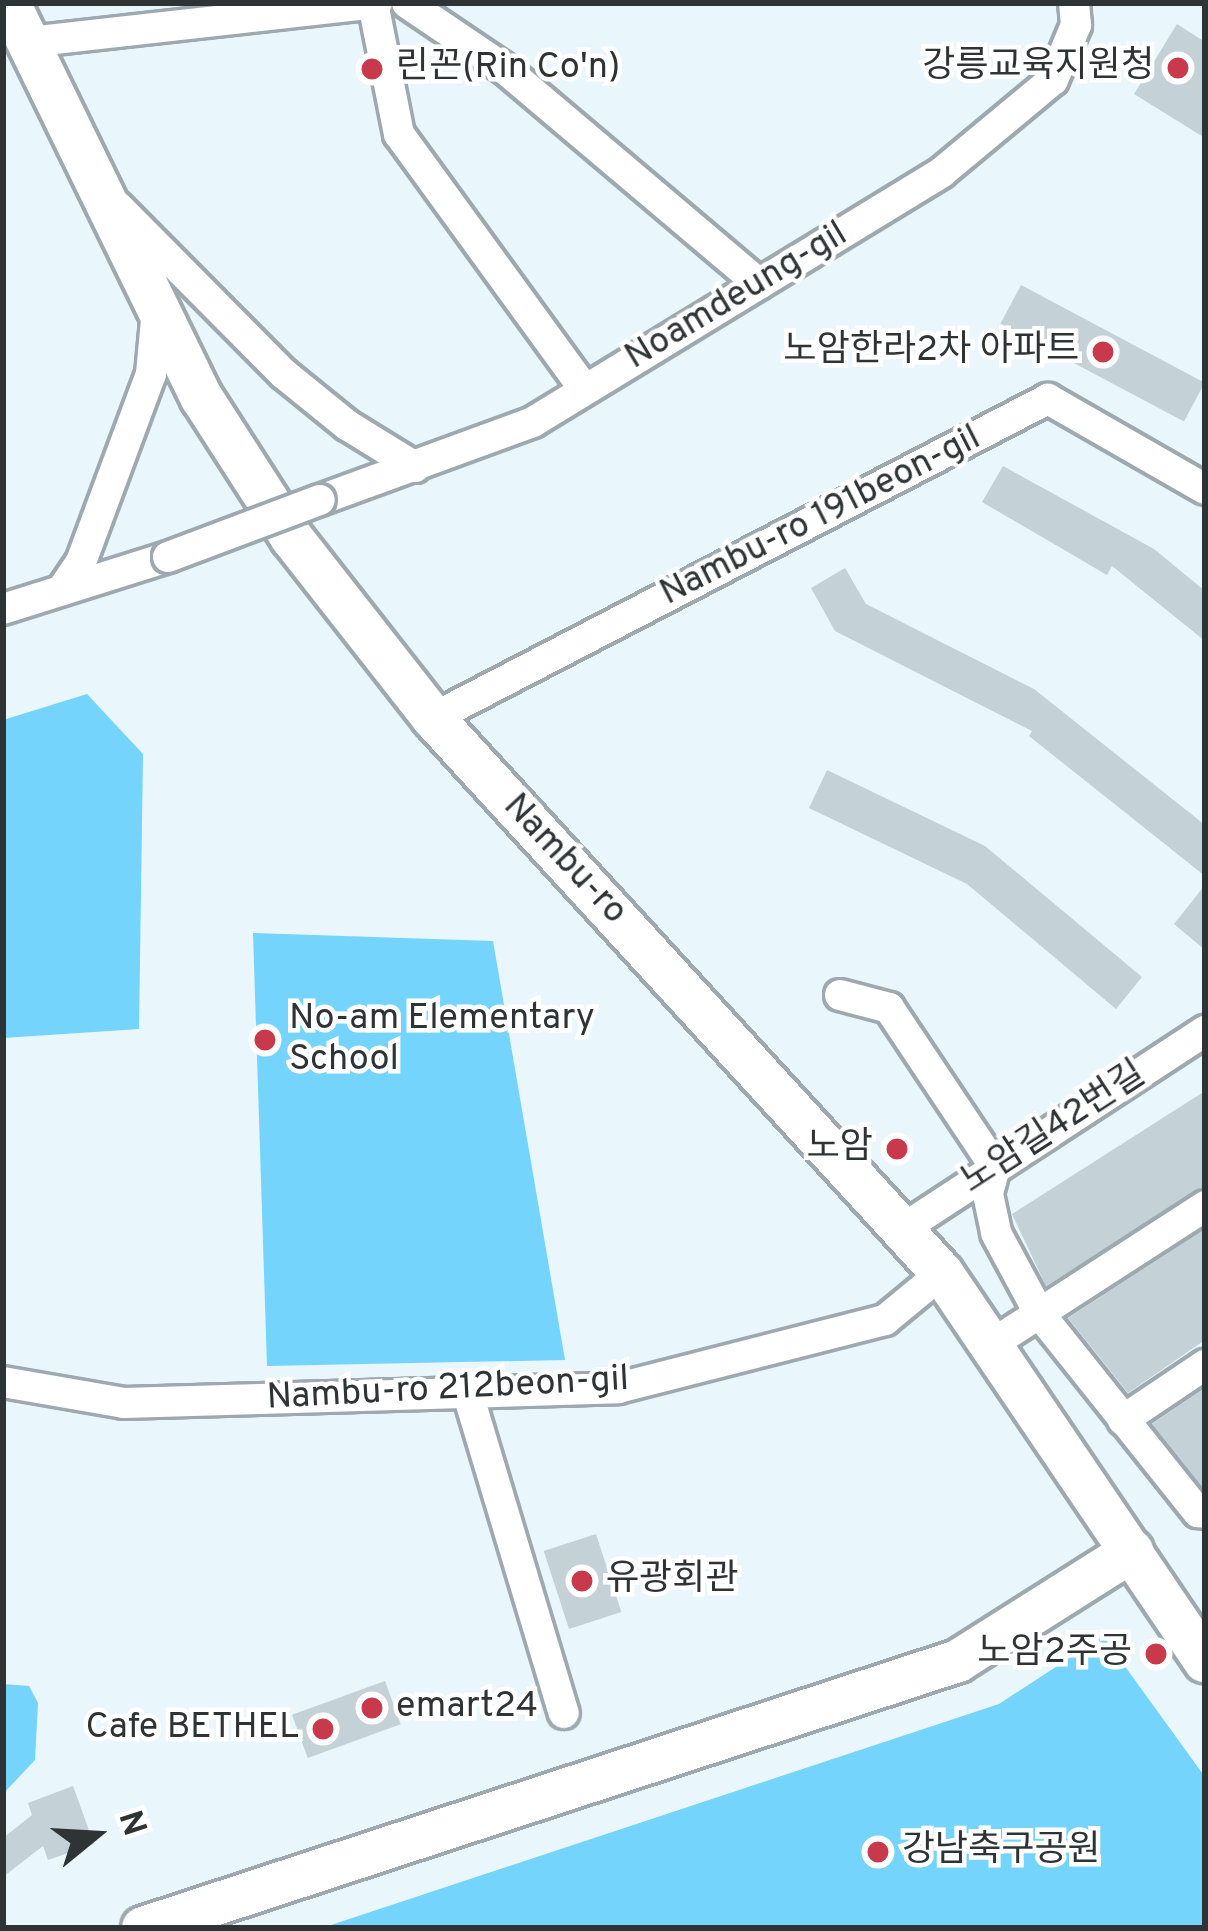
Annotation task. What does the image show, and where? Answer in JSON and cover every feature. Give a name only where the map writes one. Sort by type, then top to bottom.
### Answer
[{"type":"street","name":"Nambu-ro","points":[[9,3],[202,398],[248,474],[433,718],[942,1273],[1205,1661]]},
{"type":"street","points":[[29,42],[375,3],[399,134],[585,390]]},
{"type":"street","points":[[407,3],[505,69],[759,284]]},
{"type":"street","name":"Noamdeung-gil","points":[[62,590],[168,557],[533,422],[943,172],[1053,80],[1071,10]]},
{"type":"street","points":[[103,192],[284,374],[346,425],[415,467]]},
{"type":"street","points":[[3,609],[62,590],[80,562],[151,374],[158,303]]},
{"type":"street","name":"Nambu-ro 191beon-gil","points":[[433,718],[1048,399],[1205,489]]},
{"type":"street","points":[[840,995],[889,1008],[995,1167],[988,1194],[996,1233],[1039,1313],[1198,1512],[1205,1513]]},
{"type":"street","name":"노암길42번길","points":[[904,1228],[1205,1031]]},
{"type":"street","points":[[992,1344],[1205,1206]]},
{"type":"street","name":"Nambu-ro 212beon-gil","points":[[3,1382],[124,1403],[617,1388],[885,1320],[942,1273]]},
{"type":"street","points":[[1123,1420],[1205,1365]]},
{"type":"street","points":[[468,1394],[564,1713]]},
{"type":"street","points":[[142,1928],[958,1661],[1132,1550]]},
{"type":"shaded area","points":[[87,694],[143,754],[139,1029],[3,1038],[3,720]]},
{"type":"shaded area","points":[[253,933],[493,941],[565,1360],[267,1366]]},
{"type":"shaded area","name":"강남축구공원","points":[[1103,1636],[1205,1777],[1205,1928],[322,1928],[999,1704]]},
{"type":"shaded area","points":[[3,1684],[29,1686],[38,1703],[35,1760],[3,1794]]},
{"type":"building","name":"강릉교육지원청","points":[[1177,24],[1205,42],[1205,138],[1134,94]]},
{"type":"building","name":"노암한라2차 아파트","points":[[1021,285],[1205,383],[1184,421],[1000,324]]},
{"type":"building","points":[[1003,466],[1154,549],[1205,591],[1205,641],[1112,566],[1107,575],[982,502]]},
{"type":"building","points":[[845,568],[866,604],[1034,689],[1205,825],[1205,876],[1029,736],[1032,731],[835,631],[811,588]]},
{"type":"building","points":[[827,770],[985,846],[1142,977],[1116,1009],[967,884],[809,808]]},
{"type":"building","points":[[1205,885],[1205,950],[1174,924]]},
{"type":"building","points":[[1205,1091],[1205,1187],[1046,1286],[1012,1214]]},
{"type":"building","points":[[1205,1229],[1205,1340],[1128,1393],[1068,1318]]},
{"type":"building","points":[[1205,1388],[1205,1486],[1203,1488],[1152,1424]]},
{"type":"building","name":"유광회관","points":[[596,1534],[621,1612],[569,1629],[544,1551]]},
{"type":"building","points":[[385,1681],[401,1724],[308,1758],[292,1715]]},
{"type":"building","points":[[73,1786],[94,1844],[48,1860],[43,1846],[3,1877],[3,1838],[32,1815],[28,1803]]},
{"type":"place","name":"강릉교육지원청","points":[[1178,68]]},
{"type":"place","name":"린꼰(Rin Co'n)","points":[[372,69]]},
{"type":"place","name":"노암한라2차 아파트","points":[[1103,352]]},
{"type":"place","name":"No-am Elementary School","points":[[265,1040]]},
{"type":"place","name":"노암","points":[[897,1149]]},
{"type":"place","name":"유광회관","points":[[582,1581]]},
{"type":"place","name":"노암2주공","points":[[1156,1654]]},
{"type":"place","name":"emart24","points":[[372,1708]]},
{"type":"place","name":"Cafe BETHEL","points":[[323,1729]]},
{"type":"place","name":"강남축구공원","points":[[878,1852]]}]
